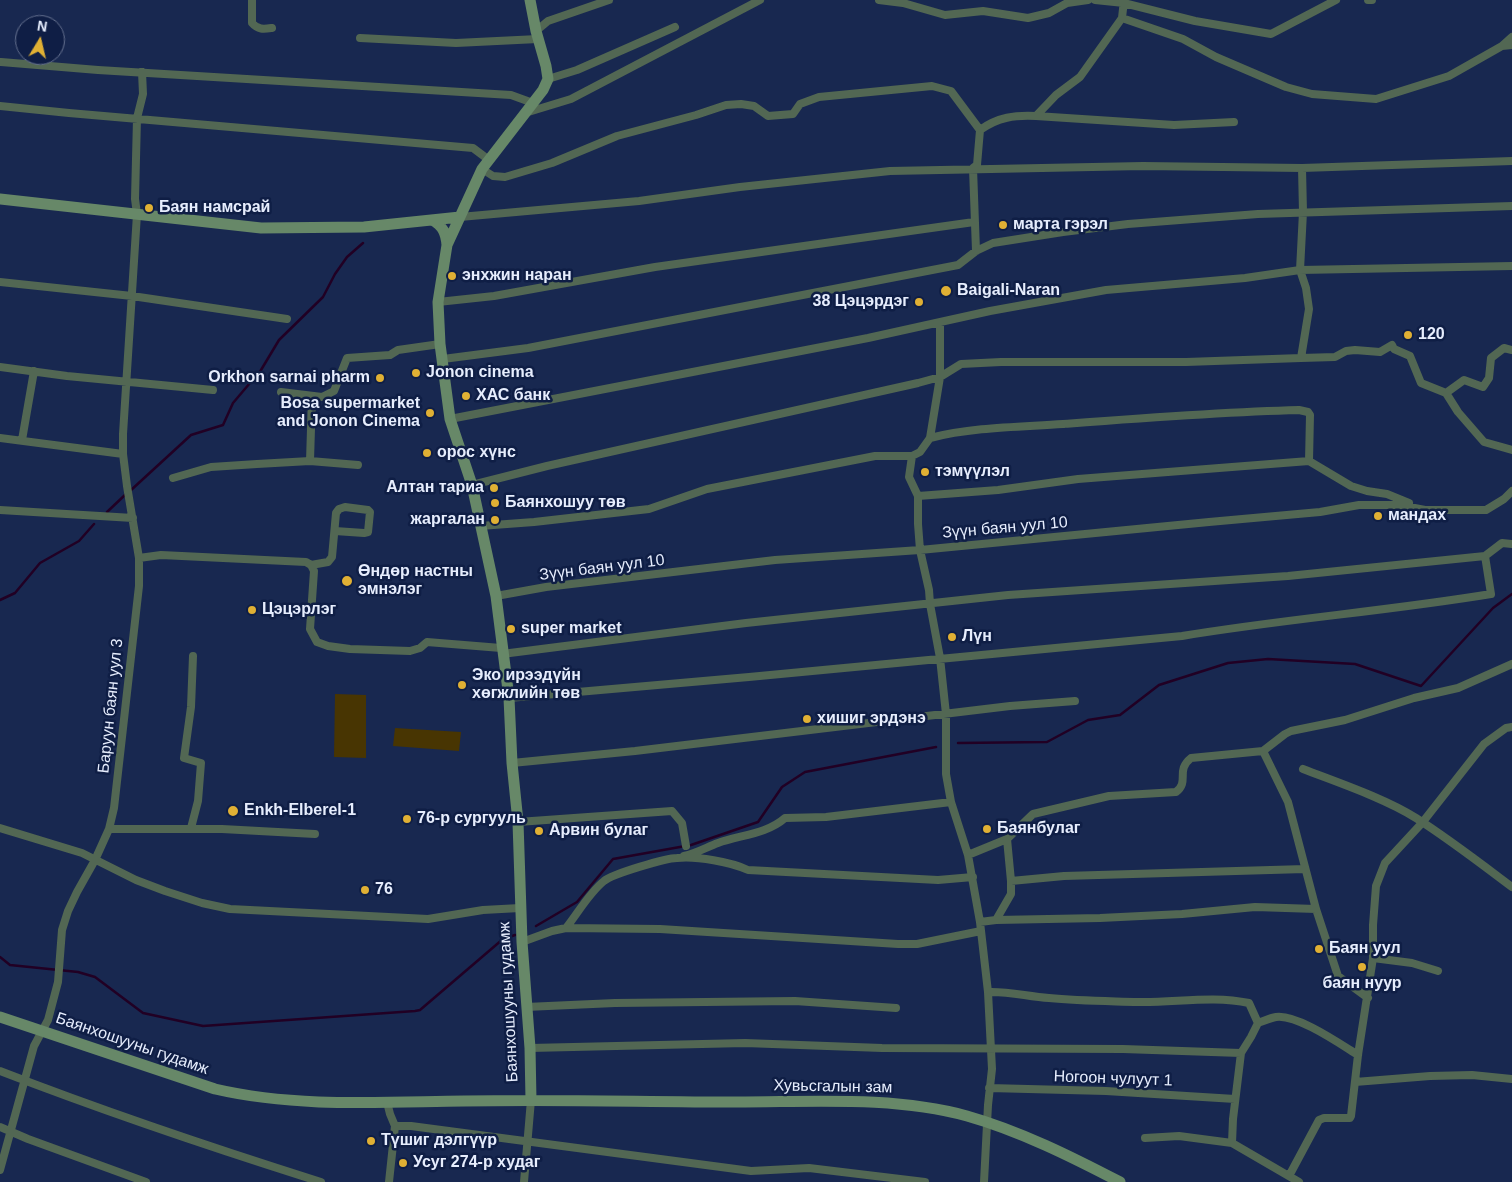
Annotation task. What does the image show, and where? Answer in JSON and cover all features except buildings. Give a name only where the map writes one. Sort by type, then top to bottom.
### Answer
[{"type":"street","points":[[252,0],[252,23],[256,28],[272,28]]},
{"type":"street","points":[[446,245],[485,165],[543,90],[548,79],[530,0]]},
{"type":"street","points":[[360,38],[456,43],[537,35],[548,21],[609,0]]},
{"type":"street","points":[[523,114],[571,99],[745,4],[760,0]]},
{"type":"street","points":[[879,0],[903,3],[946,15],[982,11],[1028,18],[1049,13],[1067,3],[1088,0]]},
{"type":"street","points":[[1095,0],[1124,2],[1195,21],[1271,34],[1321,4],[1336,0]]},
{"type":"street","points":[[1036,116],[1056,95],[1080,77],[1122,18],[1124,2]]},
{"type":"street","points":[[1122,18],[1183,39],[1216,57],[1286,87],[1312,94],[1376,99],[1449,76],[1502,46],[1512,37]]},
{"type":"street","points":[[548,79],[577,70],[675,27]]},
{"type":"street","points":[[1502,46],[1512,45]]},
{"type":"street","points":[[1,62],[98,70],[511,95],[533,103]]},
{"type":"street","name":"Баруун баян уул 3","points":[[0,1170],[34,1046],[48,1020],[58,982],[62,930],[68,911],[109,829],[114,808],[139,586],[139,558],[127,486],[124,454],[126,381],[137,214],[134,198],[137,118],[143,94],[142,72]]},
{"type":"street","points":[[0,106],[473,148],[493,176],[505,177],[552,163],[617,136],[726,105],[741,104],[754,106],[768,116],[778,116],[794,114],[800,104],[819,97],[932,86],[951,91],[980,130],[978,165],[973,168]]},
{"type":"street","points":[[980,130],[990,122],[1012,116],[1174,125],[1234,122]]},
{"type":"street","points":[[0,198],[261,228],[364,227],[640,201],[740,187],[890,170],[1143,166],[1302,168],[1512,161]]},
{"type":"street","points":[[973,168],[976,252]]},
{"type":"street","points":[[1301,358],[1309,310],[1306,288],[1300,270],[1303,212],[1302,168]]},
{"type":"street","points":[[443,359],[528,348],[958,265],[993,243],[1063,232],[1206,217],[1303,212],[1512,206]]},
{"type":"street","points":[[432,220],[444,230],[446,245]]},
{"type":"street","points":[[438,302],[494,296],[655,266],[974,222]]},
{"type":"street","name":"Баянхошууны гудамж","points":[[0,1017],[186,1080],[232,1093],[287,1101],[531,1100],[530,1048],[520,908],[518,822],[508,698],[496,596],[472,485],[450,419],[440,344],[438,302],[446,245]]},
{"type":"street","points":[[450,419],[940,323],[990,311],[1106,290],[1245,278],[1300,270],[1512,266]]},
{"type":"street","points":[[0,282],[132,296],[287,319]]},
{"type":"street","points":[[480,526],[649,509],[707,489],[875,456],[912,456],[920,452],[930,438],[940,377],[940,323]]},
{"type":"street","points":[[281,392],[322,397],[334,391],[347,358],[390,355],[398,350],[440,344]]},
{"type":"street","points":[[472,485],[547,466],[940,377],[961,364],[1001,362],[1186,362],[1335,357],[1346,351],[1380,352],[1392,345],[1394,348],[1410,356],[1420,383],[1446,393],[1458,412],[1484,442],[1512,450]]},
{"type":"street","points":[[1446,393],[1464,380],[1483,387],[1489,378],[1491,358],[1504,348],[1512,350]]},
{"type":"street","points":[[0,367],[67,376],[213,390]]},
{"type":"street","points":[[22,440],[34,371]]},
{"type":"street","points":[[310,461],[312,396]]},
{"type":"street","points":[[930,438],[1067,423],[1210,413],[1299,410],[1308,412],[1310,415],[1309,461]]},
{"type":"street","points":[[0,438],[124,454]]},
{"type":"street","points":[[912,456],[908,477],[918,496],[920,550],[929,590],[940,658],[946,714],[946,774],[951,802],[973,876],[988,992],[992,1069],[989,1088],[984,1182]]},
{"type":"street","points":[[173,478],[211,467],[310,461],[358,465]]},
{"type":"street","points":[[918,496],[998,490],[1078,480],[1309,461],[1351,486],[1387,494],[1425,510]]},
{"type":"street","points":[[1358,505],[1367,491]]},
{"type":"street","name":"Зүүн баян уул 10","points":[[496,596],[546,587],[775,560],[920,550],[1320,512],[1358,505],[1399,504],[1425,510],[1486,510],[1504,499],[1512,491]]},
{"type":"street","points":[[311,565],[328,562],[332,557],[334,532],[336,513],[339,509],[353,508],[370,512],[368,532],[334,532]]},
{"type":"street","points":[[0,510],[133,518]]},
{"type":"street","points":[[139,558],[161,555],[306,562],[311,565],[314,571],[310,629],[317,642],[328,646],[350,649],[410,651],[420,648],[427,642],[502,651],[746,622],[1008,595],[1288,576],[1484,556],[1502,543],[1512,544]]},
{"type":"street","points":[[508,698],[1182,636],[1237,627],[1437,603],[1491,594],[1484,556]]},
{"type":"street","points":[[191,828],[198,801],[200,763],[184,758],[193,656]]},
{"type":"street","points":[[968,854],[1006,840],[1033,814],[1109,796],[1176,792],[1183,784],[1183,768],[1185,763],[1191,758],[1263,751],[1291,732],[1345,720],[1414,698],[1458,688],[1512,664]]},
{"type":"street","points":[[512,763],[1010,706],[1075,701]]},
{"type":"street","points":[[1290,1176],[1319,1120],[1324,1118],[1350,1118],[1351,1116],[1373,958],[1376,886],[1385,863],[1422,823],[1484,744],[1506,728],[1512,727]]},
{"type":"street","points":[[1263,751],[1288,802],[1316,910],[1338,976],[1368,998]]},
{"type":"street","points":[[1303,769],[1369,795],[1415,818],[1465,851],[1512,887]]},
{"type":"street","points":[[566,928],[605,880],[629,870],[700,852],[718,843],[777,825],[785,818],[826,817],[951,802]]},
{"type":"street","points":[[518,822],[672,812],[682,823],[686,846]]},
{"type":"street","points":[[0,828],[82,853],[136,880],[165,891],[202,903],[230,909],[428,919],[482,910],[520,908]]},
{"type":"street","points":[[109,829],[191,828],[316,834]]},
{"type":"street","points":[[996,920],[1011,894],[1012,881],[1006,840]]},
{"type":"street","points":[[676,858],[736,864],[748,870],[938,880],[973,876]]},
{"type":"street","points":[[1012,881],[1064,876],[1305,869]]},
{"type":"street","points":[[980,922],[1118,917],[1255,908],[1316,910]]},
{"type":"street","points":[[522,935],[566,928],[660,929],[917,944],[981,931]]},
{"type":"street","points":[[1373,958],[1412,962],[1438,971]]},
{"type":"street","points":[[988,992],[1006,992],[1048,998],[1160,1003],[1240,1001],[1249,1003],[1258,1023]]},
{"type":"street","points":[[526,1006],[615,1003],[795,1002],[896,1008]]},
{"type":"street","points":[[1232,1143],[1240,1053],[1251,1038],[1258,1023],[1277,1017],[1290,1018],[1325,1035],[1358,1055]]},
{"type":"street","points":[[530,1048],[746,1043],[882,1048],[1123,1049],[1240,1053]]},
{"type":"street","points":[[0,1071],[209,1147],[321,1182]]},
{"type":"street","points":[[1355,1082],[1430,1076],[1472,1075],[1512,1079]]},
{"type":"street","name":"Ногоон чулуут 1","points":[[989,1088],[1106,1091],[1235,1098]]},
{"type":"street","points":[[524,1182],[531,1100]]},
{"type":"street","name":"Хувьсгалын зам","points":[[531,1100],[870,1102],[928,1108],[968,1116],[988,1123],[1024,1137],[1120,1182]]},
{"type":"street","points":[[387,1102],[395,1126],[389,1182]]},
{"type":"street","points":[[395,1126],[411,1126],[751,1171],[809,1168],[925,1182]]},
{"type":"street","points":[[0,1127],[146,1182]]},
{"type":"street","points":[[1145,1138],[1179,1136],[1232,1143],[1298,1182]]},
{"type":"shaded area","points":[[335,694],[366,695],[366,758],[334,757]]},
{"type":"shaded area","points":[[395,728],[461,732],[459,751],[393,746]]},
{"type":"waterway","points":[[130,491],[191,435],[223,425],[233,403],[261,370],[279,340],[323,297],[335,274],[347,257],[363,243]]},
{"type":"waterway","points":[[107,512],[126,494]]},
{"type":"waterway","points":[[0,600],[15,593],[40,563],[79,541],[94,524]]},
{"type":"waterway","points":[[958,743],[1047,742],[1088,720],[1120,715],[1159,685],[1228,663],[1268,659],[1355,664],[1421,686],[1493,608],[1512,594]]},
{"type":"waterway","points":[[536,926],[577,902],[613,859],[691,845],[758,822],[782,787],[805,772],[936,747]]},
{"type":"waterway","points":[[0,957],[10,965],[78,972],[95,977],[143,1013],[203,1026],[420,1010],[503,939],[515,935]]},
{"type":"place","name":"Баян намсрай","points":[[149,208]]},
{"type":"place","name":"марта гэрэл","points":[[1003,225]]},
{"type":"place","name":"энхжин наран","points":[[452,276]]},
{"type":"place","name":"Baigali-Naran","points":[[946,291]]},
{"type":"place","name":"38 Цэцэрдэг","points":[[919,302]]},
{"type":"place","name":"120","points":[[1408,335]]},
{"type":"place","name":"Jonon cinema","points":[[416,373]]},
{"type":"place","name":"Orkhon sarnai pharm","points":[[380,378]]},
{"type":"place","name":"ХАС банк","points":[[466,396]]},
{"type":"place","name":"Bosa supermarket and Jonon Cinema","points":[[430,413]]},
{"type":"place","name":"орос хүнс","points":[[427,453]]},
{"type":"place","name":"тэмүүлэл","points":[[925,472]]},
{"type":"place","name":"Алтан тариа","points":[[494,488]]},
{"type":"place","name":"Баянхошуу төв","points":[[495,503]]},
{"type":"place","name":"мандах","points":[[1378,516]]},
{"type":"place","name":"жаргалан","points":[[495,520]]},
{"type":"place","name":"Өндөр настны эмнэлэг","points":[[347,581]]},
{"type":"place","name":"Цэцэрлэг","points":[[252,610]]},
{"type":"place","name":"super market","points":[[511,629]]},
{"type":"place","name":"Лүн","points":[[952,637]]},
{"type":"place","name":"Эко ирээдүйн хөгжлийн төв","points":[[462,685]]},
{"type":"place","name":"хишиг эрдэнэ","points":[[807,719]]},
{"type":"place","name":"Enkh-Elberel-1","points":[[233,811]]},
{"type":"place","name":"76-р сургууль","points":[[407,819]]},
{"type":"place","name":"Баянбулаг","points":[[987,829]]},
{"type":"place","name":"Арвин булаг","points":[[539,831]]},
{"type":"place","name":"76","points":[[365,890]]},
{"type":"place","name":"Баян уул","points":[[1319,949]]},
{"type":"place","name":"баян нуур","points":[[1362,967]]},
{"type":"place","name":"Түшиг дэлгүүр","points":[[371,1141]]},
{"type":"place","name":"Усуг 274-р худаг","points":[[403,1163]]}]
